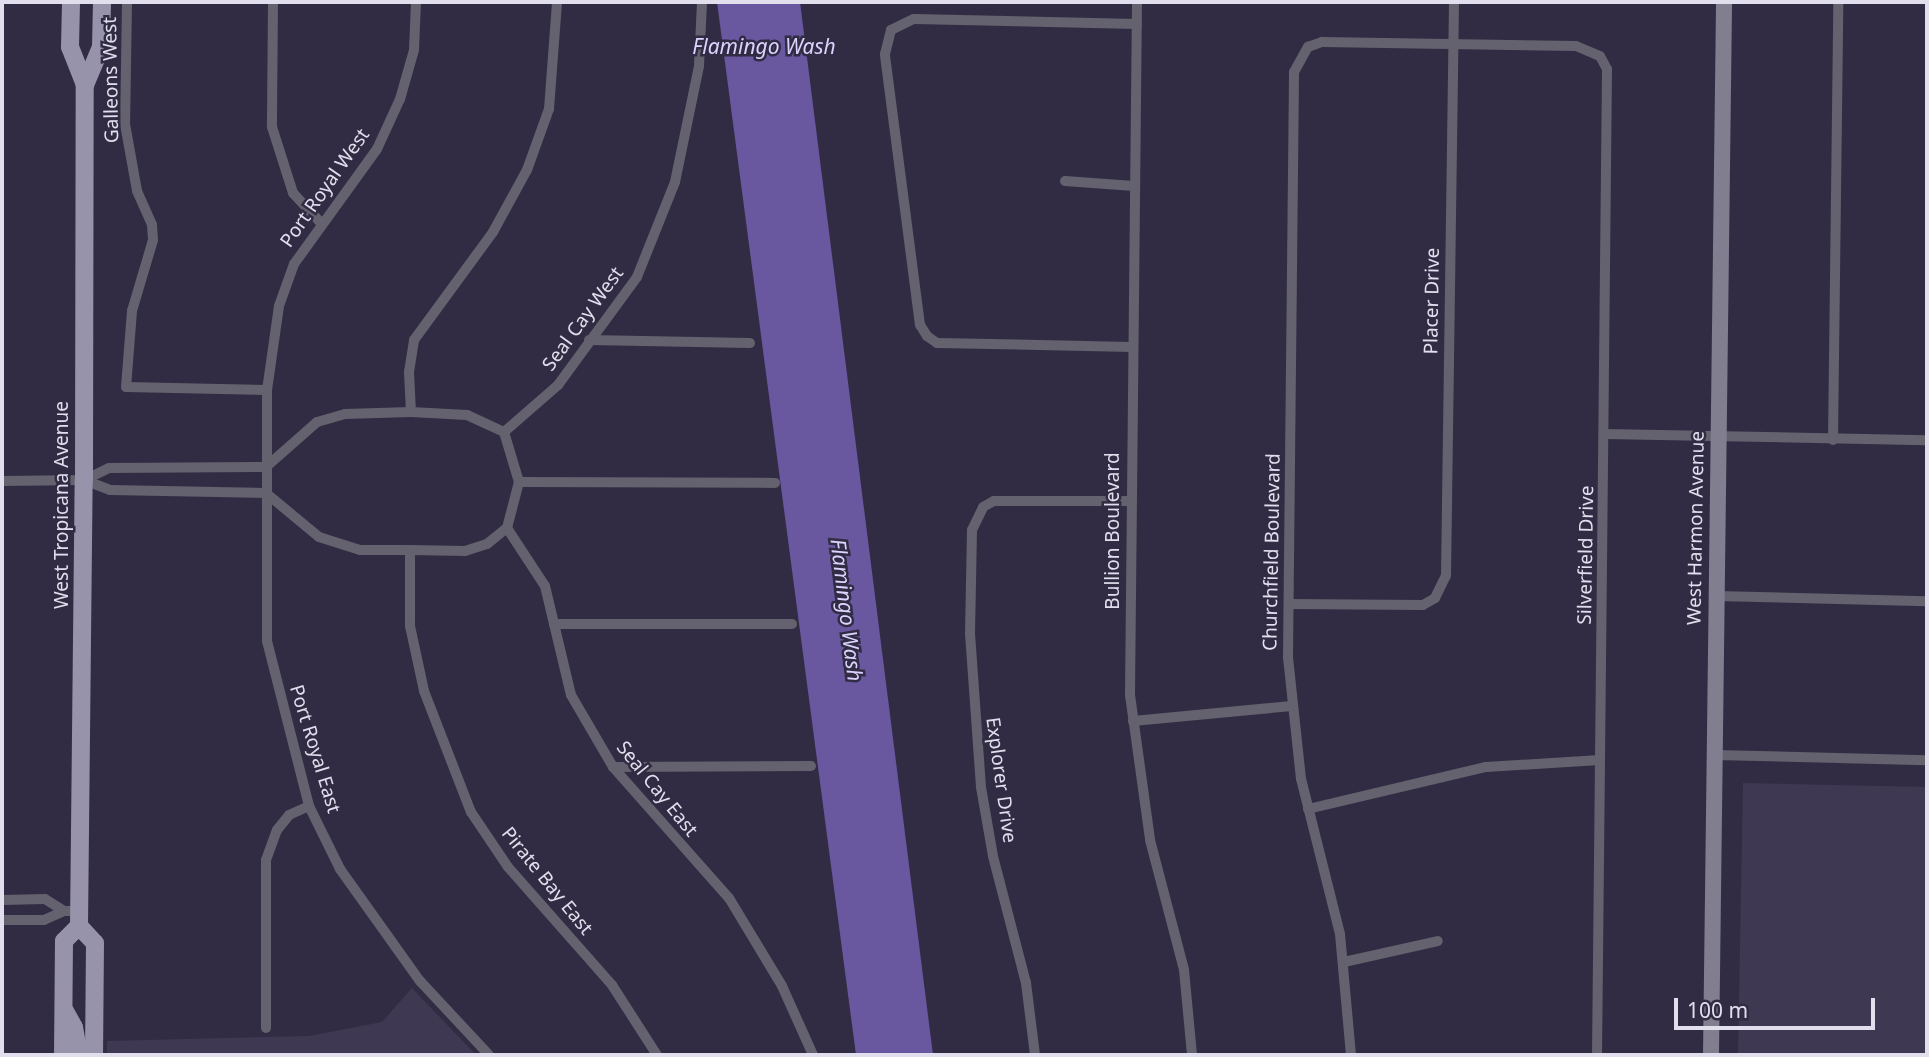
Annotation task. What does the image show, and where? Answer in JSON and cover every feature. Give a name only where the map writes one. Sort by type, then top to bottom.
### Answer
[{"type":"main road","name":"West Tropicana Avenue","points":[[63,1055],[64,941],[74,916],[84,480],[85,85],[70,47],[71,2]]},
{"type":"main road","name":"West Tropicana Avenue","points":[[85,85],[102,47],[102,2]]},
{"type":"main road","name":"West Harmon Avenue","points":[[1711,1055],[1724,2]]},
{"type":"main road","name":"West Tropicana Avenue","points":[[74,916],[95,943],[94,1055]]},
{"type":"main road","points":[[64,1008],[74,1027],[79,1055]]},
{"type":"street","name":"Galleons West","points":[[127,2],[125,124],[136,191],[152,225],[153,240],[132,311],[126,387],[267,390]]},
{"type":"street","points":[[273,2],[272,127],[293,193],[321,223]]},
{"type":"street","name":"Port Royal West","points":[[265,481],[267,390],[279,306],[294,264],[321,223],[377,149],[400,99],[414,50],[416,2]]},
{"type":"street","points":[[411,412],[409,372],[414,340],[493,232],[527,170],[549,109],[558,2]]},
{"type":"street","name":"Seal Cay West","points":[[504,432],[558,384],[636,277],[675,182],[699,66],[702,2]]},
{"type":"street","name":"Bullion Boulevard","points":[[1138,2],[1130,501],[1133,721],[1150,840],[1184,970],[1192,1055]]},
{"type":"street","name":"Placer Drive","points":[[1289,604],[1423,605],[1435,598],[1446,575],[1454,2]]},
{"type":"street","points":[[1833,440],[1838,2]]},
{"type":"street","points":[[1132,348],[937,343],[927,336],[920,325],[886,54],[891,30],[914,19],[1137,24]]},
{"type":"street","name":"Churchfield Boulevard","points":[[1351,1055],[1345,962],[1308,808],[1292,706],[1289,604],[1294,72],[1308,47],[1322,41],[1453,43]]},
{"type":"street","name":"Silverfield Drive","points":[[1453,43],[1576,46],[1600,56],[1609,85],[1597,1055]]},
{"type":"street","points":[[1065,181],[1135,186]]},
{"type":"street","points":[[589,340],[750,343]]},
{"type":"street","points":[[2,481],[84,480],[110,490],[265,493],[319,537],[360,550],[465,551],[487,544],[507,528],[519,482],[504,432],[467,415],[411,412],[345,414],[317,422],[266,467],[109,468],[84,480]]},
{"type":"street","points":[[1605,434],[1927,440]]},
{"type":"street","name":"Port Royal East","points":[[265,481],[267,640],[309,806],[340,869],[375,922],[420,981],[489,1055]]},
{"type":"street","points":[[519,482],[775,483]]},
{"type":"street","name":"Explorer Drive","points":[[1035,1055],[1026,984],[991,845],[973,704],[972,530],[983,507],[994,501],[1130,501]]},
{"type":"street","name":"Seal Cay East","points":[[507,528],[545,586],[571,695],[612,767],[729,898],[782,986],[813,1055]]},
{"type":"street","name":"Pirate Bay East","points":[[410,550],[410,626],[424,691],[471,812],[508,867],[612,985],[657,1055]]},
{"type":"street","points":[[1716,597],[1927,601]]},
{"type":"street","points":[[554,624],[792,624]]},
{"type":"street","points":[[1133,721],[1292,706]]},
{"type":"street","points":[[1715,755],[1927,760]]},
{"type":"street","points":[[1308,808],[1486,767],[1600,760]]},
{"type":"street","points":[[612,767],[811,766]]},
{"type":"street","points":[[266,1028],[266,860],[277,830],[289,815],[309,806]]},
{"type":"street","points":[[2,900],[45,900],[74,916]]},
{"type":"street","points":[[2,920],[44,920],[74,916]]},
{"type":"street","points":[[1345,962],[1438,941]]},
{"type":"shaded area","points":[[1743,783],[1927,787],[1927,1055],[1738,1055]]},
{"type":"shaded area","points":[[412,988],[476,1055],[107,1055],[107,1041],[309,1036],[382,1022]]},
{"type":"water","name":"Flamingo Wash","points":[[717,2],[800,2],[933,1055],[856,1055]]}]
